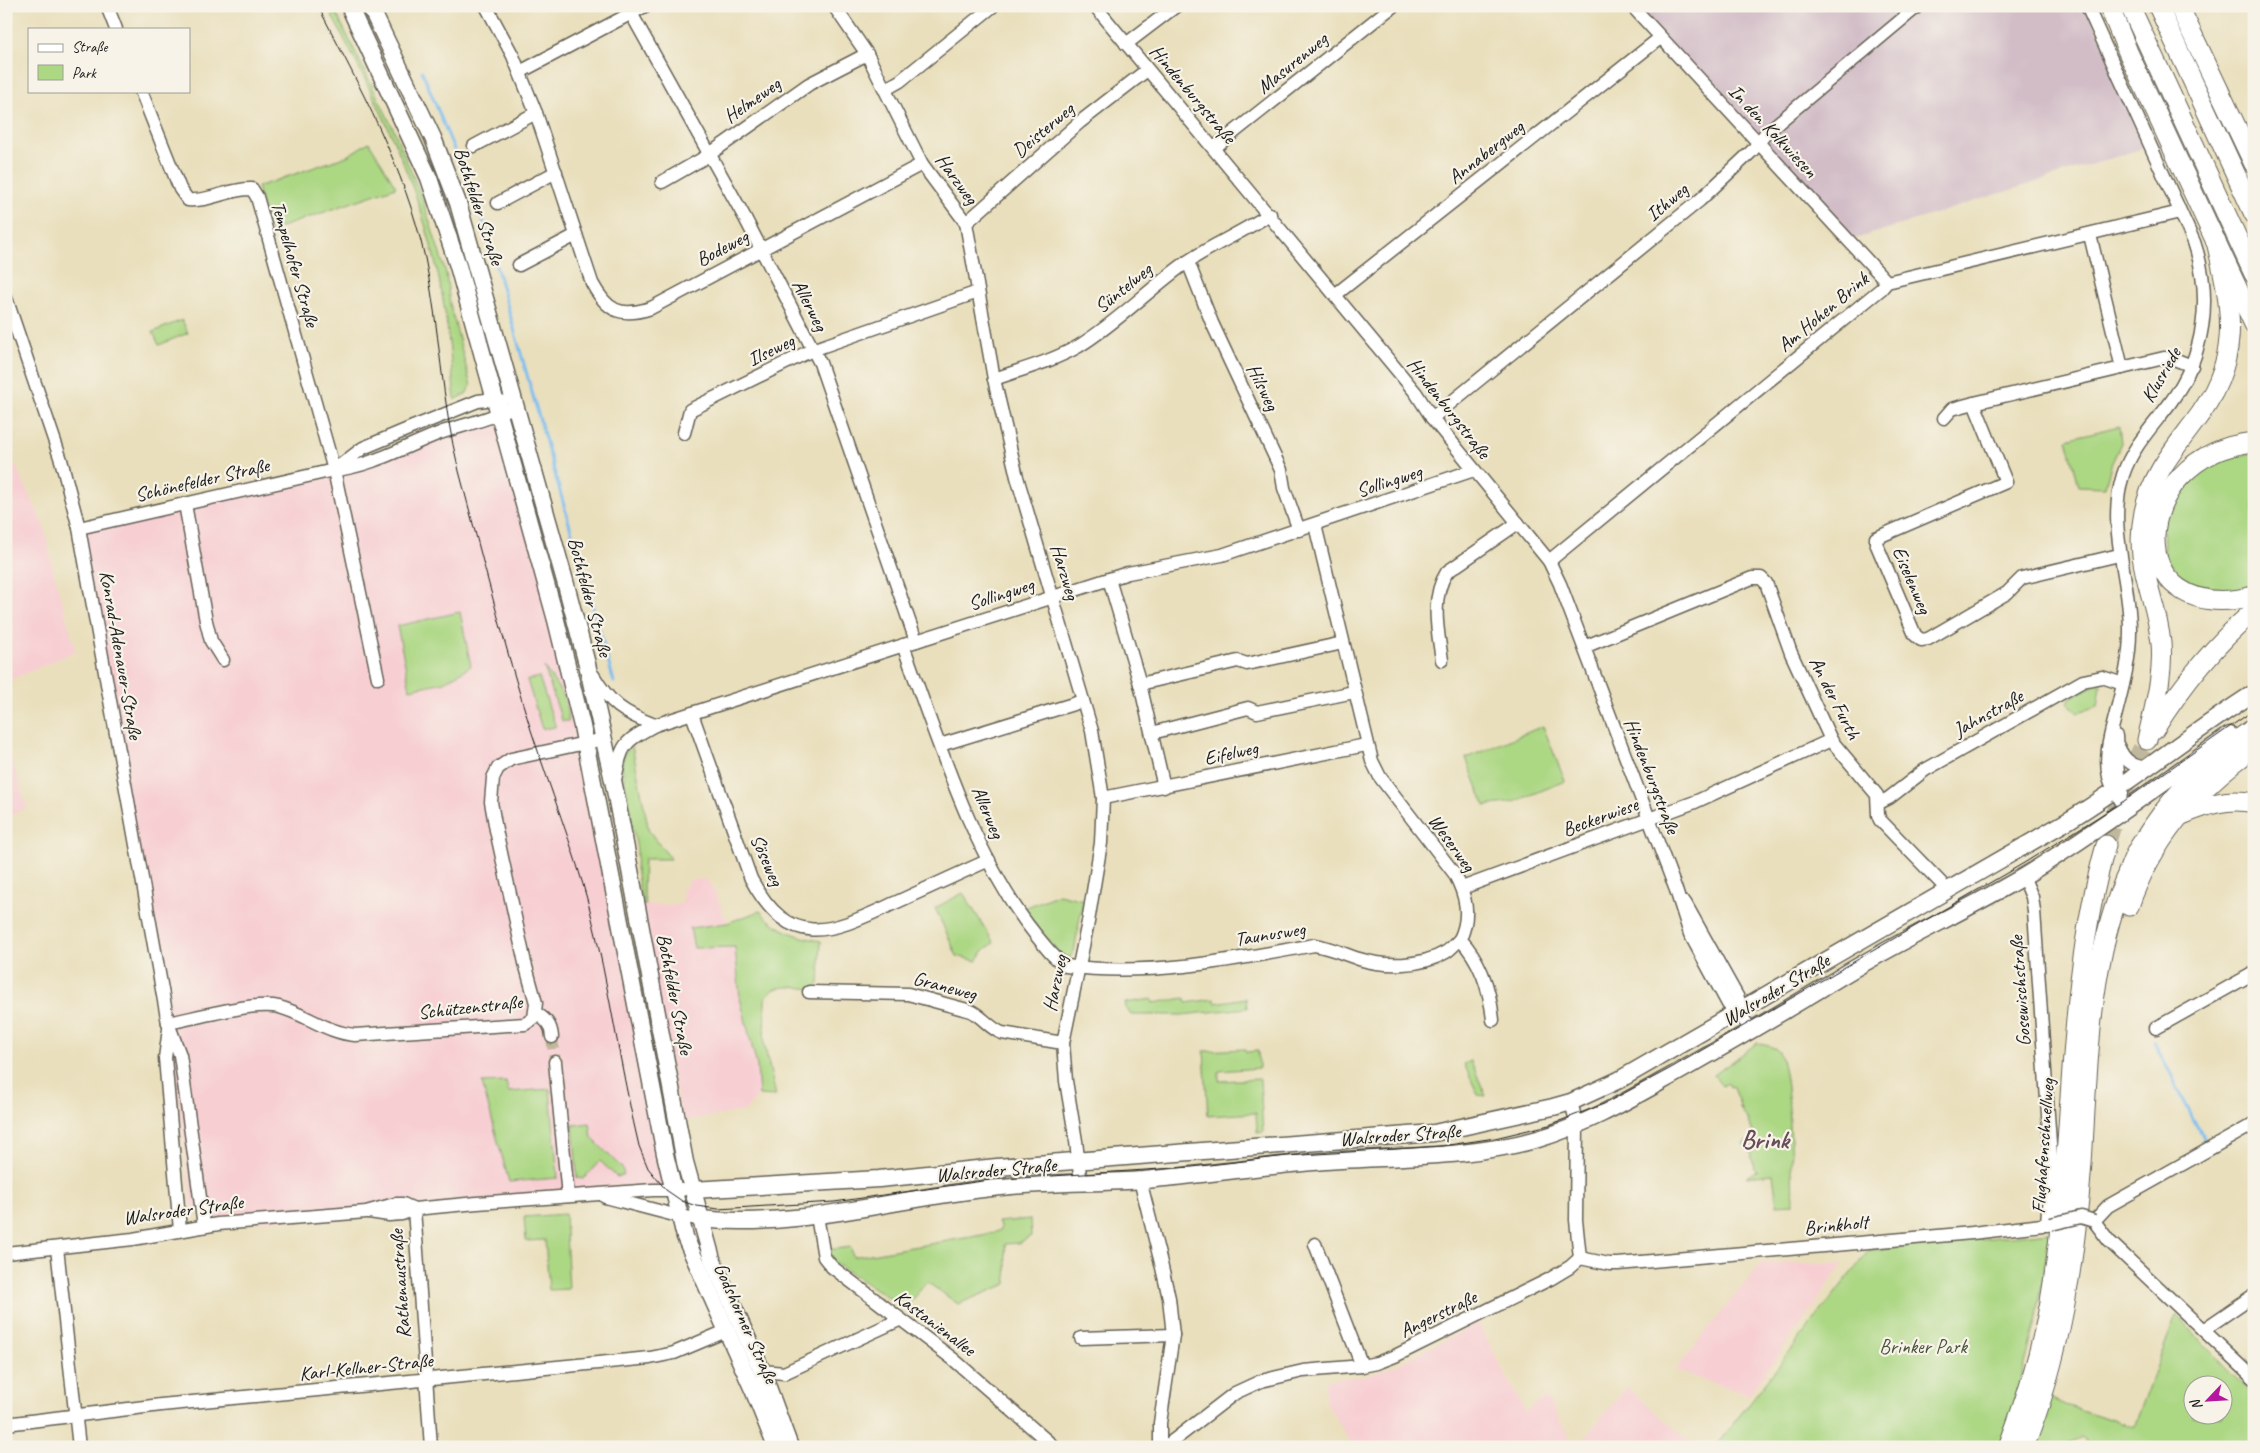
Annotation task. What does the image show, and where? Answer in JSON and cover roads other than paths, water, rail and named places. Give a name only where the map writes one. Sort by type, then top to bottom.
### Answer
[{"type":"highway","points":[[2109,6],[2128,52],[2254,324]]},
{"type":"highway","points":[[2130,6],[2254,274]]},
{"type":"highway","points":[[2158,6],[2254,214]]},
{"type":"highway","points":[[2179,6],[2254,164]]},
{"type":"highway","points":[[2216,241],[2227,287],[2230,315],[2227,356],[2216,390],[2207,407],[2173,449],[2152,484],[2146,501],[2141,532],[2143,572],[2157,621],[2162,660],[2161,678],[2147,740],[2195,670],[2229,633],[2254,611]]},
{"type":"highway","points":[[2254,442],[2224,448],[2192,467],[2168,492],[2160,505],[2154,532],[2158,560],[2166,574],[2177,586],[2190,595],[2222,602],[2254,596]]},
{"type":"highway","name":"Flughafenschnellweg","points":[[2024,1447],[2052,1362],[2072,1265],[2088,1066],[2098,983],[2108,931],[2116,905],[2137,850],[2154,822],[2189,780],[2209,761],[2254,728]]},
{"type":"highway","points":[[2098,983],[2110,965],[2134,892],[2155,850],[2176,818],[2219,774],[2254,748]]},
{"type":"highway","points":[[2176,818],[2206,805],[2221,802],[2235,800],[2254,803]]},
{"type":"highway","name":"Flughafenschnellweg","points":[[2008,1447],[2037,1360],[2053,1284],[2059,1233],[2079,984],[2088,920],[2106,845]]},
{"type":"main road","name":"Bothfelder Straße","points":[[349,6],[416,147],[441,209],[556,620],[586,744],[678,1216]]},
{"type":"main road","name":"Bothfelder Straße","points":[[370,6],[447,170],[475,260],[587,664],[614,785],[685,1162],[700,1219]]},
{"type":"main road","name":"Walsroder Straße","points":[[692,1190],[879,1179],[1078,1160],[1434,1133],[1524,1115],[1571,1102],[1619,1080],[1946,892],[2118,790],[2254,693]]},
{"type":"main road","name":"Walsroder Straße","points":[[700,1219],[742,1221],[817,1216],[986,1189],[1140,1180],[1277,1165],[1464,1152],[1534,1140],[1577,1125],[1627,1101],[1751,1031],[1843,975],[2023,876],[2127,810],[2204,753],[2254,721]]},
{"type":"main road","name":"Godshorner Straße","points":[[678,1216],[698,1269],[754,1392],[776,1447]]},
{"type":"main road","name":"Godshorner Straße","points":[[700,1219],[712,1259],[762,1371],[790,1447]]},
{"type":"street","points":[[107,6],[116,28]]},
{"type":"street","name":"Bodeweg","points":[[486,6],[520,72],[536,113],[592,283],[599,296],[608,305],[621,313],[635,313],[651,308],[760,248],[922,164]]},
{"type":"street","points":[[520,72],[629,10],[645,6]]},
{"type":"street","name":"Harzweg","points":[[834,6],[867,54],[922,164],[966,223],[994,379],[1017,477],[1095,747],[1103,798],[1101,843],[1063,1043],[1066,1086],[1081,1184]]},
{"type":"street","points":[[886,89],[900,82],[993,6]]},
{"type":"street","name":"Hindenburgstraße","points":[[1096,6],[1203,138],[1214,148],[1270,214],[1416,393],[1432,418],[1549,561],[1584,647],[1676,890],[1685,922],[1728,1004],[1738,1010],[1751,1031]]},
{"type":"street","points":[[1126,44],[1176,6]]},
{"type":"street","name":"Masurenweg","points":[[1214,148],[1393,6]]},
{"type":"street","name":"In den Kolkwiesen","points":[[1632,6],[1887,282]]},
{"type":"street","name":"Ithweg","points":[[1432,418],[1700,200],[1766,133],[1918,6]]},
{"type":"street","name":"Klusriede","points":[[2087,6],[2200,259],[2205,288],[2204,321],[2192,366],[2171,401],[2139,444],[2127,466],[2120,487],[2116,519],[2119,555],[2130,612],[2129,649],[2107,757],[2108,774],[2127,810]]},
{"type":"street","name":"Allerweg","points":[[629,10],[760,248],[827,381],[916,640]]},
{"type":"street","name":"Annabergweg","points":[[1335,295],[1660,38]]},
{"type":"street","name":"Helmeweg","points":[[662,182],[709,154],[809,84],[867,54]]},
{"type":"street","name":"Deisterweg","points":[[966,223],[1080,122],[1147,70]]},
{"type":"street","name":"Tempelhofer Straße","points":[[141,92],[180,189],[188,200],[200,201],[243,189],[252,189],[257,197],[334,470]]},
{"type":"street","points":[[474,146],[536,113]]},
{"type":"street","points":[[498,203],[556,172]]},
{"type":"street","name":"Am Hohen Brink","points":[[1549,561],[1832,331],[1887,282],[2180,212]]},
{"type":"street","name":"Süntelweg","points":[[994,379],[1060,356],[1081,345],[1109,325],[1155,285],[1188,262],[1270,214]]},
{"type":"street","points":[[520,265],[576,235]]},
{"type":"street","points":[[2090,235],[2122,368]]},
{"type":"street","name":"Hilsweg","points":[[1188,262],[1212,323],[1281,470],[1284,488],[1299,530]]},
{"type":"street","name":"Ilseweg","points":[[684,433],[690,410],[812,350],[978,292]]},
{"type":"street","name":"Konrad-Adenauer-Straße","points":[[6,298],[61,460],[79,528],[169,1025],[180,1055],[204,1226]]},
{"type":"street","points":[[1944,418],[1952,409],[1974,403],[2164,358],[2174,359],[2192,366]]},
{"type":"street","name":"Schönefelder Straße","points":[[334,470],[363,448],[478,401],[494,399],[516,405]]},
{"type":"street","name":"Eiselenweg","points":[[1974,403],[2006,482],[1879,535],[1876,538],[1876,543],[1915,636],[1921,640],[1928,640],[2008,593],[2022,578],[2119,555]]},
{"type":"street","name":"Schönefelder Straße","points":[[79,528],[354,467],[430,437],[499,415],[516,405]]},
{"type":"street","points":[[413,427],[430,437]]},
{"type":"street","points":[[334,470],[378,678]]},
{"type":"street","name":"Sollingweg","points":[[614,785],[620,751],[632,738],[655,725],[1109,579],[1168,564],[1222,555],[1474,470]]},
{"type":"street","points":[[185,504],[206,621],[211,641],[223,660]]},
{"type":"street","points":[[1442,660],[1436,613],[1443,579],[1447,572],[1518,523]]},
{"type":"street","name":"Weserweg","points":[[1315,525],[1366,745],[1380,777],[1454,873],[1462,888],[1467,912],[1466,926],[1460,939]]},
{"type":"street","name":"An der Furth","points":[[1584,647],[1752,578],[1761,578],[1766,583],[1791,653],[1831,740],[1877,795],[1880,820],[1941,883],[1946,892]]},
{"type":"street","points":[[1109,579],[1140,684],[1164,787]]},
{"type":"street","points":[[1140,684],[1238,661],[1247,664],[1343,643]]},
{"type":"street","name":"Allerweg","points":[[903,645],[940,745],[989,860],[1019,914],[1056,960],[1066,966],[1077,968]]},
{"type":"street","points":[[587,664],[612,703],[628,715],[655,725]]},
{"type":"street","name":"Jahnstraße","points":[[1878,803],[1889,798],[1925,770],[2083,681],[2102,677],[2123,684]]},
{"type":"street","points":[[1152,733],[1248,708],[1257,712],[1354,692]]},
{"type":"street","points":[[940,745],[1083,701]]},
{"type":"street","name":"Söseweg","points":[[692,714],[751,879],[759,894],[774,911],[790,923],[817,930],[844,926],[989,860]]},
{"type":"street","name":"Klusriede","points":[[2116,714],[2118,790]]},
{"type":"street","name":"Schützenstraße","points":[[169,1025],[268,1005],[291,1011],[332,1031],[355,1035],[525,1024],[534,1018],[536,1003],[525,963],[496,830],[491,802],[491,788],[498,768],[511,759],[604,739]]},
{"type":"street","name":"Beckerwiese","points":[[1462,888],[1732,786],[1831,740]]},
{"type":"street","name":"Klusriede","points":[[2116,740],[2125,759],[2133,765],[2148,768]]},
{"type":"street","name":"Eifelweg","points":[[1103,798],[1366,745]]},
{"type":"street","name":"Gosewischstraße","points":[[2023,876],[2032,897],[2034,911],[2050,1148],[2049,1225]]},
{"type":"street","points":[[1460,939],[1472,952],[1482,972],[1493,1020]]},
{"type":"street","name":"Taunusweg","points":[[1077,968],[1166,968],[1244,958],[1314,945],[1326,946],[1376,964],[1392,965],[1425,960],[1446,952],[1460,939]]},
{"type":"street","points":[[2156,1028],[2254,973]]},
{"type":"street","name":"Graneweg","points":[[809,992],[908,994],[971,1011],[980,1015],[993,1030],[1002,1033],[1063,1043]]},
{"type":"street","points":[[536,1013],[547,1021],[551,1028],[552,1037]]},
{"type":"street","name":"Konrad-Adenauer-Straße","points":[[169,1025],[165,1058],[180,1230]]},
{"type":"street","points":[[555,1062],[568,1196]]},
{"type":"street","points":[[1571,1102],[1577,1125],[1576,1220],[1580,1258]]},
{"type":"street","points":[[2254,1124],[2108,1206],[2094,1221],[2110,1241],[2254,1378]]},
{"type":"street","points":[[1140,1180],[1162,1269],[1173,1335],[1160,1423],[1160,1447]]},
{"type":"street","name":"Walsroder Straße","points":[[6,1253],[153,1236],[204,1226],[366,1212],[388,1205],[403,1204],[414,1209],[652,1190],[692,1190]]},
{"type":"street","name":"Walsroder Straße","points":[[595,1194],[678,1216],[700,1219]]},
{"type":"street","name":"Rathenaustraße","points":[[414,1209],[430,1447]]},
{"type":"street","name":"Kastanienallee","points":[[817,1216],[826,1260],[899,1320],[953,1359],[1054,1447]]},
{"type":"street","name":"Brinkholt","points":[[1580,1258],[1618,1264],[2049,1225],[2081,1218],[2094,1221]]},
{"type":"street","points":[[1315,1244],[1362,1366]]},
{"type":"street","points":[[57,1248],[79,1447]]},
{"type":"street","name":"Angerstraße","points":[[1165,1447],[1235,1393],[1260,1380],[1303,1371],[1362,1366],[1395,1356],[1550,1279],[1580,1258]]},
{"type":"street","points":[[2203,1330],[2254,1295]]},
{"type":"street","points":[[762,1371],[784,1373],[899,1320]]},
{"type":"street","name":"Karl-Kellner-Straße","points":[[6,1424],[425,1379],[650,1358],[674,1353],[726,1331]]},
{"type":"street","points":[[1081,1338],[1173,1335]]},
{"type":"waterway","points":[[422,71],[484,223],[614,682]]},
{"type":"waterway","points":[[2154,1042],[2204,1140]]},
{"type":"tunnel","points":[[2106,845],[2129,778],[2147,740]]},
{"type":"tunnel","points":[[552,1037],[555,1062]]},
{"type":"tram line","points":[[318,6],[380,129],[406,192],[425,258],[430,284],[448,418],[459,471],[521,698],[576,861],[589,906],[639,1146],[648,1168],[666,1190],[682,1201],[696,1206],[718,1209],[834,1202],[990,1180],[1192,1167],[1287,1156],[1442,1146],[1495,1138],[1549,1125],[1604,1104],[1671,1068],[2024,863],[2124,801],[2254,710]]},
{"type":"district","name":"Brink","points":[[1765,1140]]},
{"type":"park label","name":"Brinker Park","points":[[1923,1346]]}]
